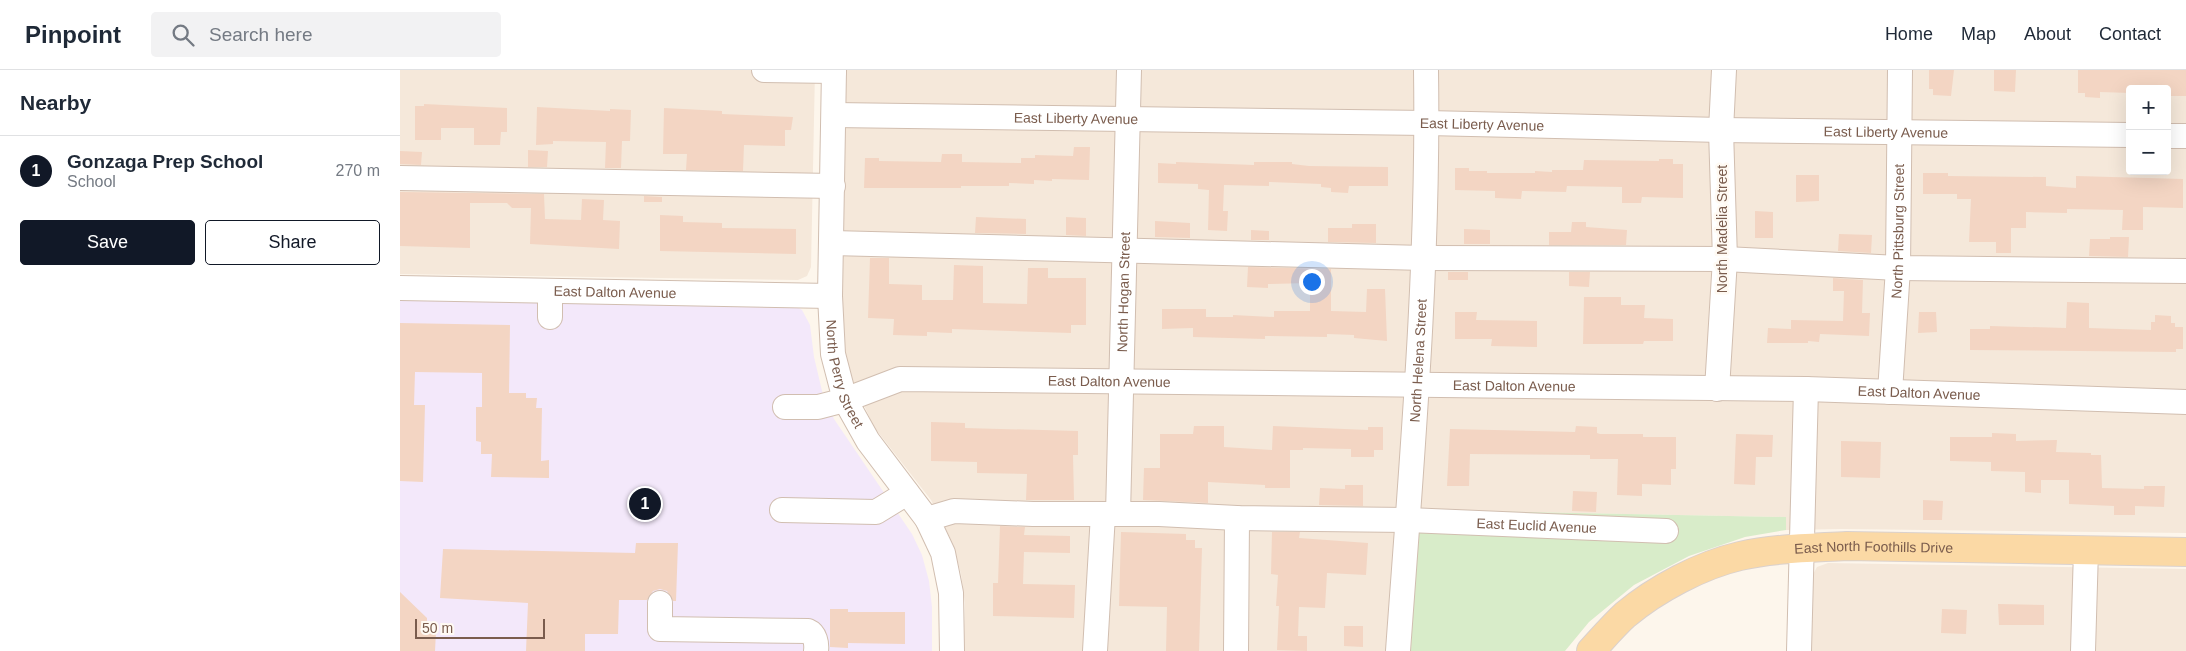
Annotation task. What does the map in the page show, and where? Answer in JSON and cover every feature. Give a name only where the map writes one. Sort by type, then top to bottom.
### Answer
[{"type":"main road","name":"East North Foothills Drive","points":[[1591,651],[1626,615],[1687,575],[1740,556],[1800,548],[1847,546],[2186,552]]},
{"type":"street","points":[[764,70],[834,71]]},
{"type":"street","name":"North Hogan Street","points":[[1095,651],[1111,514],[1122,381],[1129,70]]},
{"type":"street","name":"North Helena Street","points":[[1398,651],[1418,384],[1424,258],[1427,123],[1426,70]]},
{"type":"street","name":"North Madelia Street","points":[[1717,388],[1725,259],[1721,130],[1724,70]]},
{"type":"street","name":"North Pittsburg Street","points":[[1890,392],[1898,268],[1900,70]]},
{"type":"street","name":"North Perry Street","points":[[834,71],[830,296],[832,354],[845,400],[868,440],[927,519],[943,553],[952,593],[952,651]]},
{"type":"street","name":"East Liberty Avenue","points":[[834,114],[1128,120],[1427,123],[1721,130],[2126,135]]},
{"type":"street","points":[[2171,136],[2186,136]]},
{"type":"street","points":[[400,178],[832,186]]},
{"type":"street","points":[[832,243],[1424,258],[1725,259],[1898,268],[2186,271]]},
{"type":"street","name":"East Dalton Avenue","points":[[400,288],[830,296]]},
{"type":"street","points":[[550,291],[550,316]]},
{"type":"street","name":"East Dalton Avenue","points":[[785,407],[818,406],[845,400],[900,379],[1806,389],[2186,402]]},
{"type":"street","points":[[1799,651],[1800,548],[1806,389]]},
{"type":"street","points":[[782,510],[876,512],[907,493]]},
{"type":"street","name":"East Euclid Avenue","points":[[927,519],[954,511],[1159,514],[1237,518],[1408,520],[1666,531]]},
{"type":"street","points":[[1236,651],[1237,518]]},
{"type":"street","points":[[2083,651],[2086,550]]},
{"type":"street","points":[[660,603],[660,629],[808,631],[812,633],[815,639],[816,651]]},
{"type":"shaded area","points":[[400,70],[815,70],[811,267],[807,276],[798,280],[400,274]]},
{"type":"shaded area","points":[[846,70],[2186,70],[2186,533],[1786,530],[1786,517],[1416,510],[1411,651],[964,651],[965,603],[961,574],[953,544],[931,500],[874,427],[845,364],[841,325]]},
{"type":"shaded area","points":[[400,298],[797,307],[802,310],[810,325],[814,357],[823,395],[834,419],[912,534],[922,555],[929,581],[932,607],[932,651],[400,651]]},
{"type":"shaded area","points":[[1828,563],[2186,569],[2186,651],[1810,651],[1812,576],[1817,567]]},
{"type":"green space","points":[[1416,510],[1786,517],[1786,530],[1745,537],[1689,556],[1634,585],[1589,622],[1565,651],[1411,651]]},
{"type":"building","points":[[1929,70],[1954,70],[1951,96],[1933,95],[1933,89],[1929,89]]},
{"type":"building","points":[[1994,70],[2016,70],[2015,92],[1994,91]]},
{"type":"building","points":[[2078,70],[2186,70],[2186,96],[2171,96],[2171,85],[2126,85],[2126,93],[2100,92],[2100,98],[2085,97],[2085,93],[2078,93]]},
{"type":"building","points":[[424,104],[507,108],[507,132],[501,132],[500,145],[474,145],[474,128],[441,128],[441,140],[415,140],[415,106],[424,106]]},
{"type":"building","points":[[537,107],[610,111],[610,109],[631,110],[630,141],[622,141],[621,168],[605,168],[606,142],[553,141],[553,144],[536,145]]},
{"type":"building","points":[[664,108],[722,111],[722,114],[793,117],[791,130],[785,130],[785,146],[744,145],[743,171],[686,170],[687,154],[663,154]]},
{"type":"building","points":[[1074,147],[1090,147],[1089,180],[1034,180],[1034,184],[1009,183],[1009,186],[961,186],[961,188],[864,188],[865,158],[879,158],[879,161],[941,162],[942,154],[962,154],[962,162],[1021,163],[1021,158],[1035,158],[1035,155],[1073,156]]},
{"type":"building","points":[[528,150],[548,151],[547,167],[528,167]]},
{"type":"building","points":[[400,151],[422,152],[421,165],[400,164]]},
{"type":"building","points":[[1659,159],[1673,159],[1673,164],[1683,164],[1683,198],[1642,197],[1641,203],[1622,203],[1622,187],[1567,186],[1566,192],[1522,191],[1521,199],[1495,198],[1495,191],[1455,190],[1455,168],[1469,168],[1469,171],[1487,171],[1487,173],[1535,173],[1535,171],[1583,170],[1584,160],[1659,161]]},
{"type":"building","points":[[1176,162],[1254,165],[1254,162],[1292,162],[1292,164],[1309,166],[1388,167],[1388,186],[1349,186],[1348,193],[1331,192],[1331,188],[1321,187],[1321,184],[1269,182],[1269,186],[1224,185],[1223,211],[1228,211],[1227,231],[1208,230],[1209,190],[1198,189],[1198,184],[1158,183],[1158,163],[1176,164]]},
{"type":"building","points":[[1923,173],[1948,173],[1948,176],[2046,177],[2046,186],[2076,188],[2076,176],[2183,179],[2183,208],[2143,207],[2143,230],[2122,230],[2123,210],[2067,209],[2067,213],[2026,212],[2026,228],[2011,228],[2011,253],[1996,253],[1996,242],[1969,242],[1971,199],[1957,199],[1957,194],[1923,194]]},
{"type":"building","points":[[1796,175],[1819,175],[1819,201],[1796,202]]},
{"type":"building","points":[[400,192],[544,194],[545,219],[581,220],[582,199],[604,200],[603,220],[620,221],[619,249],[530,244],[531,208],[512,208],[507,203],[470,203],[470,248],[400,246]]},
{"type":"building","points":[[644,196],[662,197],[662,202],[644,202]]},
{"type":"building","points":[[1755,211],[1773,212],[1773,238],[1755,238]]},
{"type":"building","points":[[660,215],[683,216],[683,222],[722,223],[722,228],[796,229],[796,254],[660,251]]},
{"type":"building","points":[[976,217],[1026,219],[1026,234],[975,233]]},
{"type":"building","points":[[1066,217],[1086,218],[1086,236],[1066,235]]},
{"type":"building","points":[[1155,221],[1190,223],[1190,238],[1155,237]]},
{"type":"building","points":[[1572,222],[1586,222],[1586,227],[1627,230],[1626,245],[1549,245],[1549,232],[1571,232]]},
{"type":"building","points":[[1352,224],[1376,224],[1376,243],[1328,242],[1328,228],[1352,228]]},
{"type":"building","points":[[1464,229],[1490,230],[1490,244],[1464,244]]},
{"type":"building","points":[[1251,230],[1269,231],[1269,240],[1251,240]]},
{"type":"building","points":[[1839,234],[1872,235],[1871,253],[1838,251]]},
{"type":"building","points":[[2110,237],[2129,237],[2128,257],[2089,256],[2090,239],[2110,239]]},
{"type":"building","points":[[870,258],[889,258],[889,284],[922,285],[922,300],[953,300],[954,265],[983,266],[983,303],[1027,304],[1028,268],[1048,268],[1048,278],[1086,278],[1086,325],[1071,325],[1071,333],[952,329],[952,333],[927,332],[927,336],[893,335],[894,319],[868,318]]},
{"type":"building","points":[[1248,267],[1331,269],[1331,311],[1366,312],[1367,289],[1385,289],[1387,341],[1354,338],[1354,335],[1327,334],[1327,337],[1265,336],[1265,339],[1193,337],[1193,328],[1162,329],[1162,309],[1206,309],[1206,317],[1233,317],[1233,315],[1274,317],[1274,311],[1310,311],[1310,283],[1268,284],[1268,288],[1247,287]]},
{"type":"building","points":[[1448,272],[1468,272],[1468,280],[1448,280]]},
{"type":"building","points":[[1569,272],[1590,272],[1589,287],[1569,286]]},
{"type":"building","points":[[1833,278],[1863,280],[1862,313],[1870,313],[1869,336],[1820,334],[1819,342],[1767,343],[1768,328],[1791,329],[1791,320],[1843,321],[1844,291],[1833,291]]},
{"type":"building","points":[[1584,297],[1621,297],[1621,305],[1645,305],[1644,318],[1673,319],[1673,341],[1644,341],[1643,344],[1583,344]]},
{"type":"building","points":[[2067,302],[2089,303],[2089,328],[2151,330],[2151,322],[2155,322],[2155,315],[2171,316],[2171,323],[2175,323],[2175,327],[2183,327],[2183,349],[2176,349],[2176,352],[1970,350],[1970,329],[1990,329],[1990,326],[2066,328]]},
{"type":"building","points":[[1455,312],[1477,312],[1476,320],[1537,321],[1537,347],[1491,346],[1492,339],[1455,339]]},
{"type":"building","points":[[1919,312],[1936,312],[1937,332],[1918,333]]},
{"type":"building","points":[[400,323],[510,325],[509,393],[526,393],[526,398],[537,398],[536,408],[542,408],[541,461],[549,460],[549,478],[491,477],[492,454],[481,454],[481,442],[476,441],[476,407],[482,407],[482,373],[415,372],[414,405],[425,405],[423,482],[400,481]]},
{"type":"building","points":[[931,422],[965,423],[965,428],[1078,431],[1078,455],[1073,455],[1074,500],[1026,500],[1027,474],[977,473],[977,462],[931,461]]},
{"type":"building","points":[[1194,426],[1224,426],[1224,447],[1272,450],[1273,426],[1368,430],[1368,427],[1383,427],[1383,450],[1374,450],[1374,457],[1351,457],[1351,449],[1303,448],[1303,450],[1290,450],[1290,488],[1265,488],[1265,485],[1208,482],[1208,503],[1143,500],[1144,468],[1160,468],[1160,434],[1193,434]]},
{"type":"building","points":[[1576,426],[1597,427],[1597,433],[1600,434],[1643,434],[1643,437],[1676,437],[1676,469],[1671,469],[1671,485],[1642,484],[1642,496],[1617,495],[1618,459],[1590,459],[1590,455],[1470,454],[1469,486],[1447,486],[1450,429],[1575,432]]},
{"type":"building","points":[[1992,433],[2016,434],[2016,441],[2057,440],[2056,452],[2101,455],[2102,488],[2144,489],[2144,486],[2165,486],[2164,507],[2135,506],[2135,515],[2114,515],[2114,506],[2069,504],[2069,480],[2041,480],[2041,493],[2025,492],[2025,472],[1991,471],[1991,462],[1950,461],[1950,437],[1992,437]]},
{"type":"building","points":[[1736,434],[1773,435],[1772,457],[1756,457],[1755,485],[1734,484]]},
{"type":"building","points":[[1841,441],[1881,442],[1880,478],[1841,477]]},
{"type":"building","points":[[1345,485],[1363,485],[1363,506],[1319,505],[1320,488],[1345,489]]},
{"type":"building","points":[[1573,491],[1597,492],[1596,512],[1572,511]]},
{"type":"building","points":[[1923,500],[1943,501],[1942,520],[1923,520]]},
{"type":"building","points":[[1000,526],[1025,527],[1024,535],[1070,536],[1070,553],[1024,552],[1023,584],[1075,585],[1074,618],[993,616],[993,583],[998,583]]},
{"type":"building","points":[[1121,532],[1186,534],[1186,540],[1195,540],[1195,548],[1202,548],[1199,651],[1166,651],[1167,607],[1119,606]]},
{"type":"building","points":[[1272,532],[1300,532],[1299,538],[1368,543],[1366,575],[1327,573],[1325,608],[1299,607],[1298,636],[1307,636],[1307,651],[1277,650],[1279,606],[1276,606],[1278,575],[1271,574]]},
{"type":"building","points":[[636,543],[678,543],[676,601],[673,601],[667,591],[660,589],[653,591],[647,600],[619,600],[618,634],[585,634],[585,651],[526,651],[528,603],[440,598],[443,549],[635,553]]},
{"type":"building","points":[[400,592],[427,618],[427,632],[436,632],[435,651],[400,651]]},
{"type":"building","points":[[1998,604],[2044,605],[2044,625],[1999,625]]},
{"type":"building","points":[[830,609],[848,609],[848,612],[905,612],[905,644],[848,643],[848,648],[830,647]]},
{"type":"building","points":[[1942,609],[1967,610],[1966,634],[1941,633]]},
{"type":"building","points":[[1344,626],[1363,626],[1363,647],[1344,646]]},
{"type":"place","name":"Gonzaga Prep School","points":[[645,504]]}]
